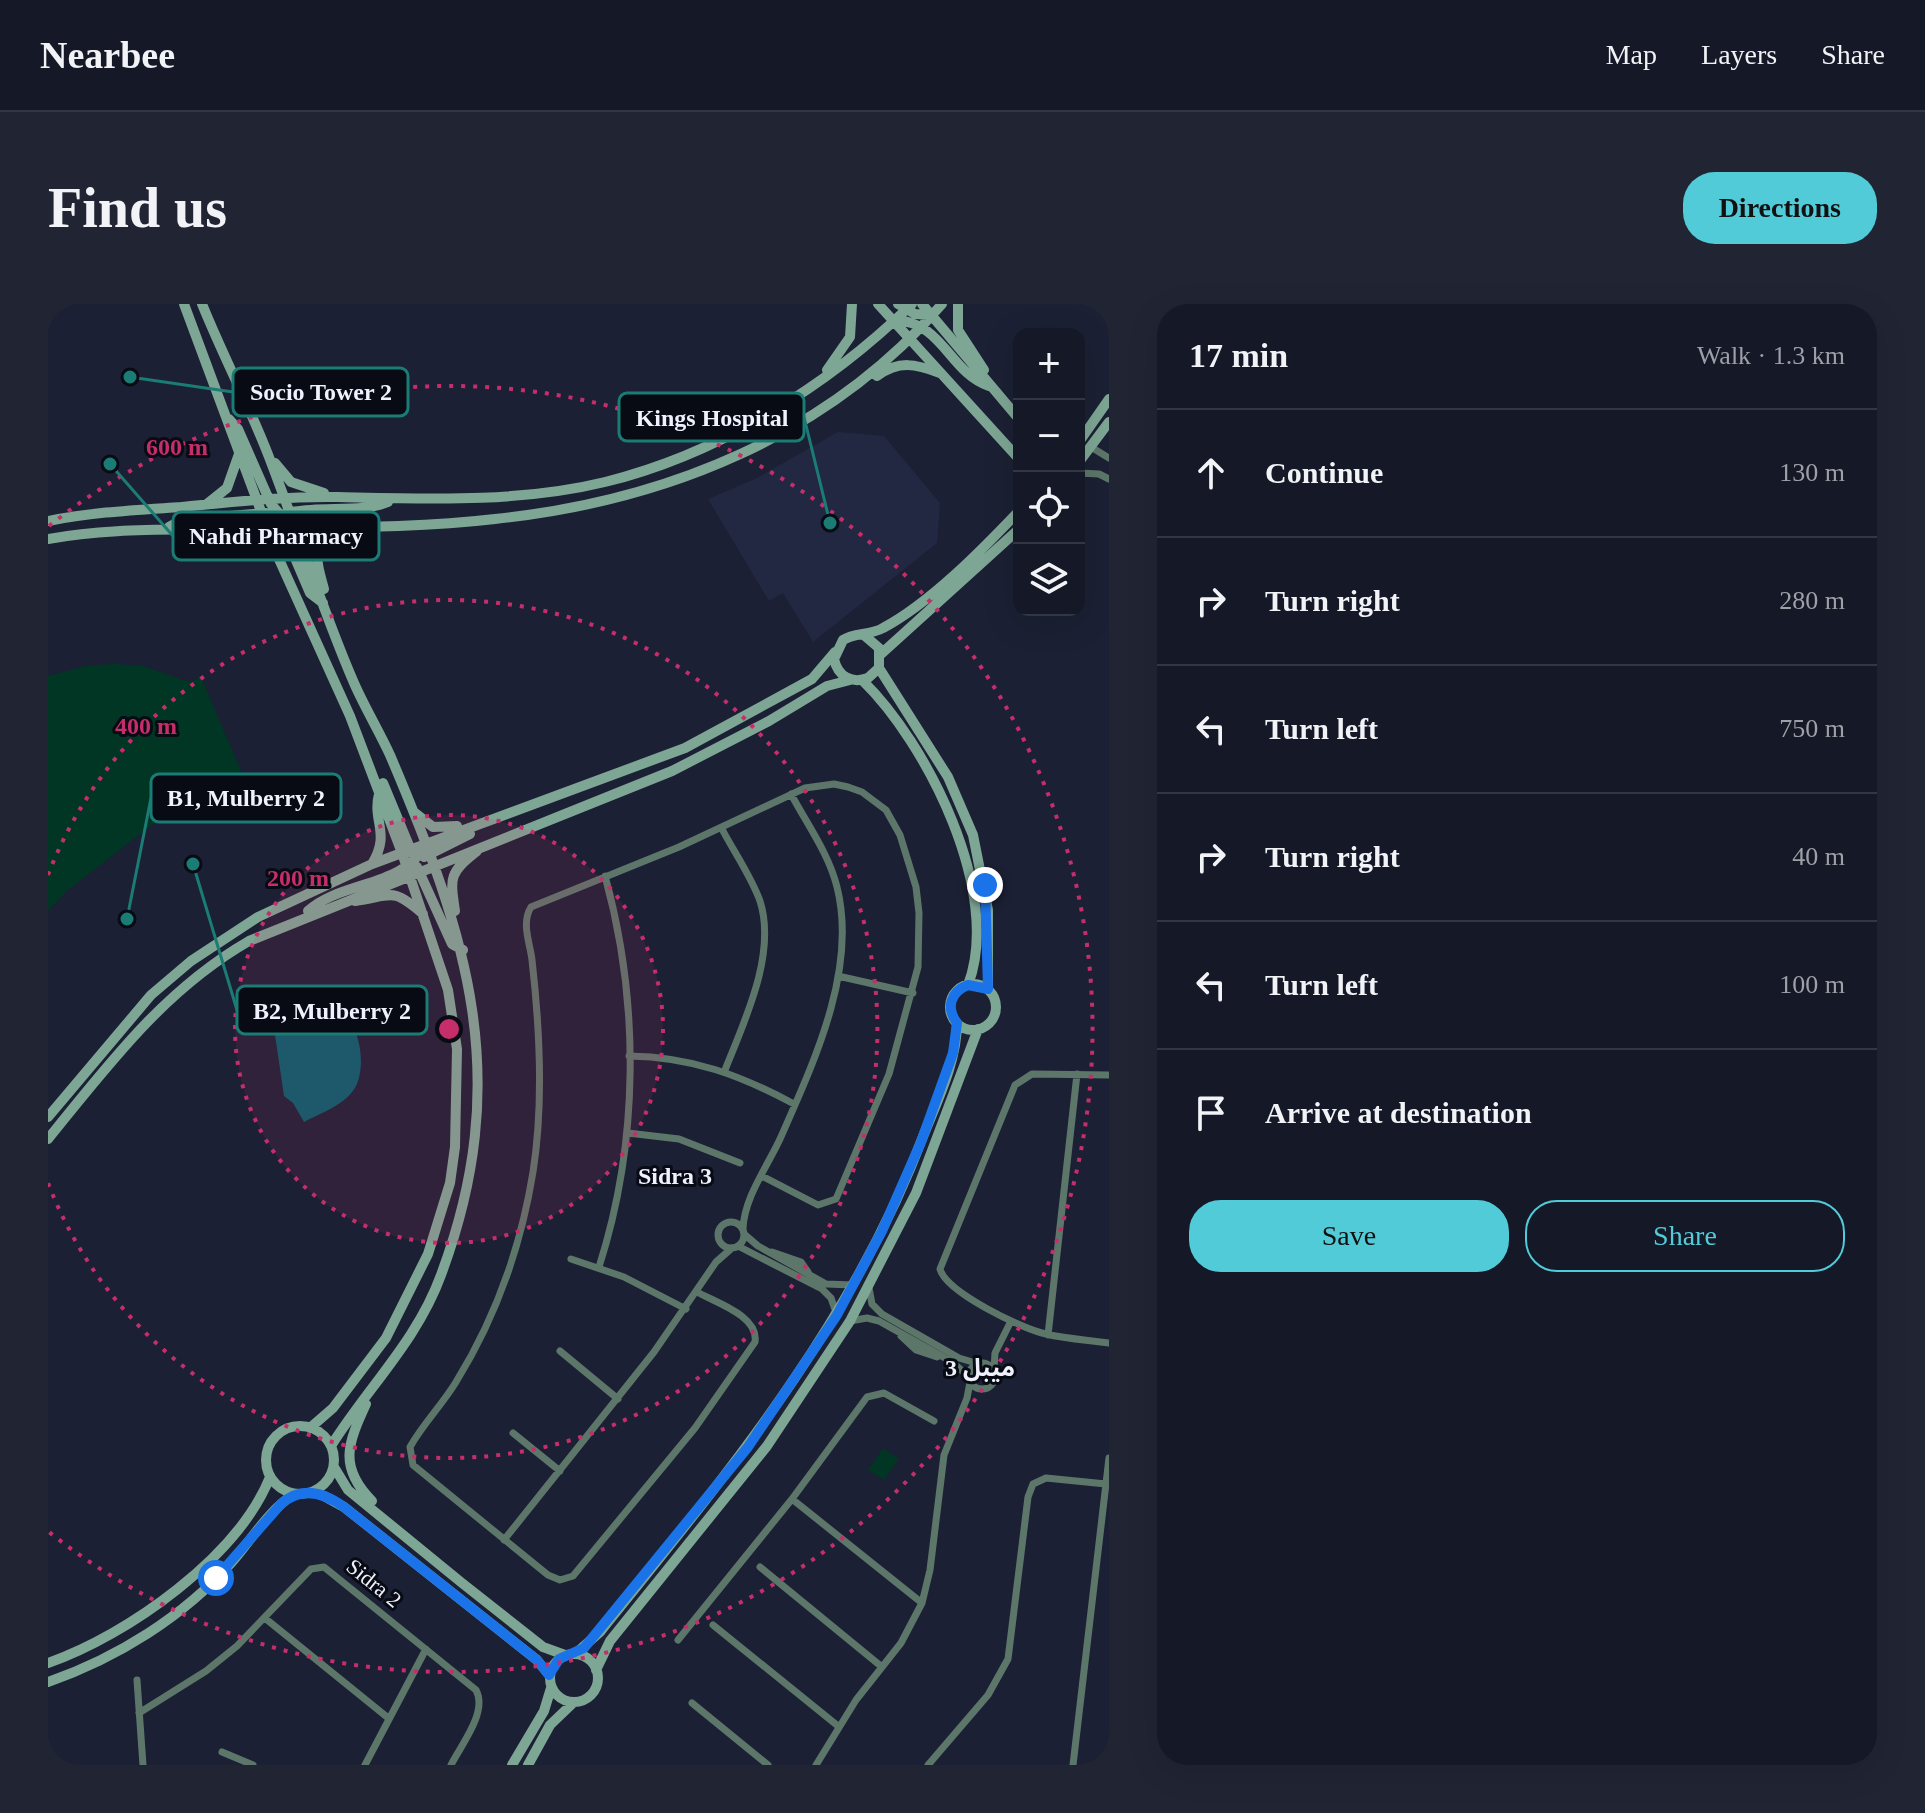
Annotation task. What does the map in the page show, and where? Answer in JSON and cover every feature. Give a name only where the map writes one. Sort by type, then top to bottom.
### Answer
[{"type":"street","points":[[184,304],[200,356],[227,418],[256,500],[294,525],[496,519],[663,485],[736,459],[897,365],[914,364],[942,374]]},
{"type":"street","points":[[202,304],[284,498]]},
{"type":"street","points":[[821,379],[850,337],[852,304]]},
{"type":"street","points":[[878,304],[1013,452]]},
{"type":"street","points":[[284,498],[394,500],[566,489],[640,472],[736,431],[821,379],[895,320],[942,304]]},
{"type":"street","points":[[958,304],[958,330],[991,387],[1013,412]]},
{"type":"street","points":[[847,393],[908,335],[917,312]]},
{"type":"street","points":[[917,312],[972,378],[991,387]]},
{"type":"street","points":[[1085,434],[1109,399]]},
{"type":"street","points":[[227,418],[238,429],[310,593],[323,603]]},
{"type":"street","points":[[1085,454],[1109,422]]},
{"type":"street","points":[[1085,430],[1090,427]]},
{"type":"street","points":[[1091,447],[1109,458]]},
{"type":"street","points":[[207,504],[227,488],[239,454]]},
{"type":"street","points":[[268,454],[297,486],[341,497]]},
{"type":"street","points":[[1085,473],[1099,474],[1109,479]]},
{"type":"street","points":[[266,526],[284,498]]},
{"type":"street","points":[[48,521],[256,500]]},
{"type":"street","points":[[167,528],[182,520],[370,508],[394,500]]},
{"type":"street","points":[[266,526],[275,513]]},
{"type":"street","points":[[410,807],[427,824],[440,829],[494,818],[685,748],[812,679],[844,638],[865,636],[886,627],[920,602],[1013,517]]},
{"type":"street","points":[[294,525],[323,603],[410,807],[424,915],[448,990],[457,1049],[458,1113],[450,1183],[428,1254],[400,1315],[333,1408],[310,1428]]},
{"type":"street","points":[[323,603],[325,594],[317,553],[323,540],[343,525]]},
{"type":"street","points":[[48,539],[167,528],[266,526]]},
{"type":"street","points":[[266,526],[380,793],[415,860]]},
{"type":"street","points":[[210,529],[255,538],[278,557]]},
{"type":"street","points":[[881,654],[1013,534]]},
{"type":"street","points":[[865,636],[876,643],[881,654],[879,668],[948,777],[973,835],[988,910],[988,989],[995,1001],[995,1014],[988,1024],[978,1029],[957,1023],[952,1017],[954,993],[968,985],[988,989]]},
{"type":"street","points":[[835,652],[839,672],[856,680],[920,757],[948,808],[959,836],[973,918],[973,961],[968,985]]},
{"type":"street","points":[[48,1117],[125,1023],[191,961],[277,907],[372,864],[415,860],[433,865],[672,771],[769,721],[827,686],[856,680],[879,668]]},
{"type":"street","points":[[366,759],[378,770],[452,944],[463,950]]},
{"type":"street","points":[[697,1292],[749,1321],[756,1337],[695,1428],[573,1576],[554,1579],[417,1469],[409,1453],[413,1442],[456,1382],[490,1318],[528,1201],[537,1144],[540,1087],[527,913],[536,902],[722,829],[791,794],[819,785],[848,787],[875,800],[894,822],[909,860],[919,913],[918,967],[913,993],[874,1114],[836,1199],[818,1205],[762,1176]]},
{"type":"street","points":[[372,864],[383,843],[377,808],[380,793]]},
{"type":"street","points":[[716,1262],[722,1226],[731,1222],[746,1207],[794,1104],[838,976],[843,940],[837,886],[823,852],[791,794]]},
{"type":"street","points":[[305,915],[323,899],[485,828],[494,818]]},
{"type":"street","points":[[722,829],[760,902],[764,939],[756,979],[725,1070]]},
{"type":"street","points":[[453,921],[450,882],[454,873],[488,843]]},
{"type":"street","points":[[48,1139],[140,1026],[173,994],[229,952],[345,899],[415,860]]},
{"type":"street","points":[[331,1446],[403,1349],[430,1302],[451,1246],[468,1181],[477,1116],[479,1071],[475,1016],[463,950],[433,865]]},
{"type":"street","points":[[599,1267],[618,1200],[628,1133],[629,1056],[623,958],[605,876]]},
{"type":"street","points":[[345,899],[359,900],[384,892],[395,893],[424,915]]},
{"type":"street","points":[[838,976],[913,993]]},
{"type":"street","points":[[549,1675],[555,1663],[600,1632],[748,1447],[837,1315],[855,1284],[921,1142],[953,1053],[957,1023]]},
{"type":"street","points":[[528,1765],[550,1725],[573,1703],[586,1699],[595,1689],[596,1670],[610,1641],[767,1446],[850,1321],[916,1193],[978,1029]]},
{"type":"street","points":[[629,1056],[678,1059],[725,1070],[794,1104]]},
{"type":"street","points":[[1109,1075],[1032,1074],[1015,1085],[941,1264],[941,1275],[948,1283],[1011,1321],[1048,1335],[1109,1343]]},
{"type":"street","points":[[1048,1335],[1077,1074]]},
{"type":"street","points":[[628,1133],[679,1139],[740,1163]]},
{"type":"street","points":[[504,1540],[618,1399],[686,1309],[716,1262],[735,1247],[744,1231],[746,1207]]},
{"type":"street","points":[[731,1222],[769,1252],[831,1286],[855,1284]]},
{"type":"street","points":[[720,1241],[822,1289],[831,1298],[837,1315]]},
{"type":"street","points":[[571,1259],[599,1267],[686,1309]]},
{"type":"street","points":[[869,1288],[878,1312],[959,1358],[994,1369]]},
{"type":"street","points":[[850,1321],[873,1319],[900,1334],[916,1350],[943,1357],[980,1389]]},
{"type":"street","points":[[965,1403],[980,1389],[994,1382],[998,1347],[1011,1321]]},
{"type":"street","points":[[816,1765],[838,1726],[905,1637],[922,1603],[930,1570],[944,1455],[965,1403],[969,1379],[978,1363],[998,1347]]},
{"type":"street","points":[[560,1351],[618,1399]]},
{"type":"street","points":[[371,1391],[351,1434],[348,1457],[354,1480],[388,1522]]},
{"type":"street","points":[[678,1640],[872,1394],[884,1393],[934,1421]]},
{"type":"street","points":[[48,1663],[114,1633],[190,1578],[254,1507],[270,1477],[267,1454],[271,1442],[290,1428],[310,1428],[322,1434],[331,1446],[334,1467],[348,1490],[543,1647],[588,1659],[596,1670]]},
{"type":"street","points":[[513,1433],[560,1471]]},
{"type":"street","points":[[1073,1765],[1109,1458]]},
{"type":"street","points":[[48,1682],[123,1649],[181,1610],[216,1578],[275,1509],[294,1494],[315,1491],[327,1481],[334,1467]]},
{"type":"street","points":[[270,1477],[294,1494]]},
{"type":"street","points":[[928,1765],[988,1695],[1008,1659],[1028,1497],[1033,1484],[1046,1478],[1106,1484]]},
{"type":"street","points":[[315,1491],[344,1507],[537,1660],[549,1675],[551,1688],[544,1711],[512,1765]]},
{"type":"street","points":[[792,1499],[922,1603]]},
{"type":"street","name":"Sidra 2","points":[[139,1713],[206,1671],[266,1619],[311,1569],[324,1567],[476,1690],[480,1701],[451,1765]]},
{"type":"street","points":[[760,1567],[882,1667]]},
{"type":"street","points":[[266,1619],[387,1717]]},
{"type":"street","points":[[713,1625],[838,1726]]},
{"type":"street","points":[[365,1765],[387,1717],[426,1649]]},
{"type":"street","points":[[137,1680],[143,1765]]},
{"type":"street","points":[[551,1688],[560,1698],[573,1703]]},
{"type":"street","points":[[692,1703],[768,1765]]},
{"type":"street","points":[[222,1752],[253,1765]]},
{"type":"shaded area","points":[[838,432],[884,436],[940,503],[937,543],[813,642],[783,593],[769,601],[708,499],[755,479]]},
{"type":"shaded area","points":[[85,666],[143,666],[189,682],[201,677],[244,778],[181,802],[67,891],[48,911],[48,676]]},
{"type":"shaded area","points":[[332,1012],[342,1015],[355,1031],[361,1054],[359,1077],[346,1098],[304,1122],[293,1103],[284,1096],[275,1035],[315,1016]]},
{"type":"shaded area","points":[[883,1448],[899,1459],[884,1480],[868,1470]]},
{"type":"place","name":"Socio Tower 2","points":[[130,377]]},
{"type":"place","name":"Nahdi Pharmacy","points":[[110,464]]},
{"type":"place","name":"Kings Hospital","points":[[830,523]]},
{"type":"place","name":"B2, Mulberry 2","points":[[193,864]]},
{"type":"place","name":"B1, Mulberry 2","points":[[127,919]]},
{"type":"district","name":"Sidra 3","points":[[675,1176]]},
{"type":"district","name":"ميبل 3","points":[[980,1368]]},
{"type":"route","points":[[216,1578],[281,1504],[294,1494],[315,1491],[344,1507],[537,1660],[549,1675],[559,1659],[575,1654],[592,1641],[773,1414],[855,1284],[902,1187],[953,1053],[957,1023],[950,1009],[954,993],[975,984],[988,989],[989,935],[985,885]]}]
